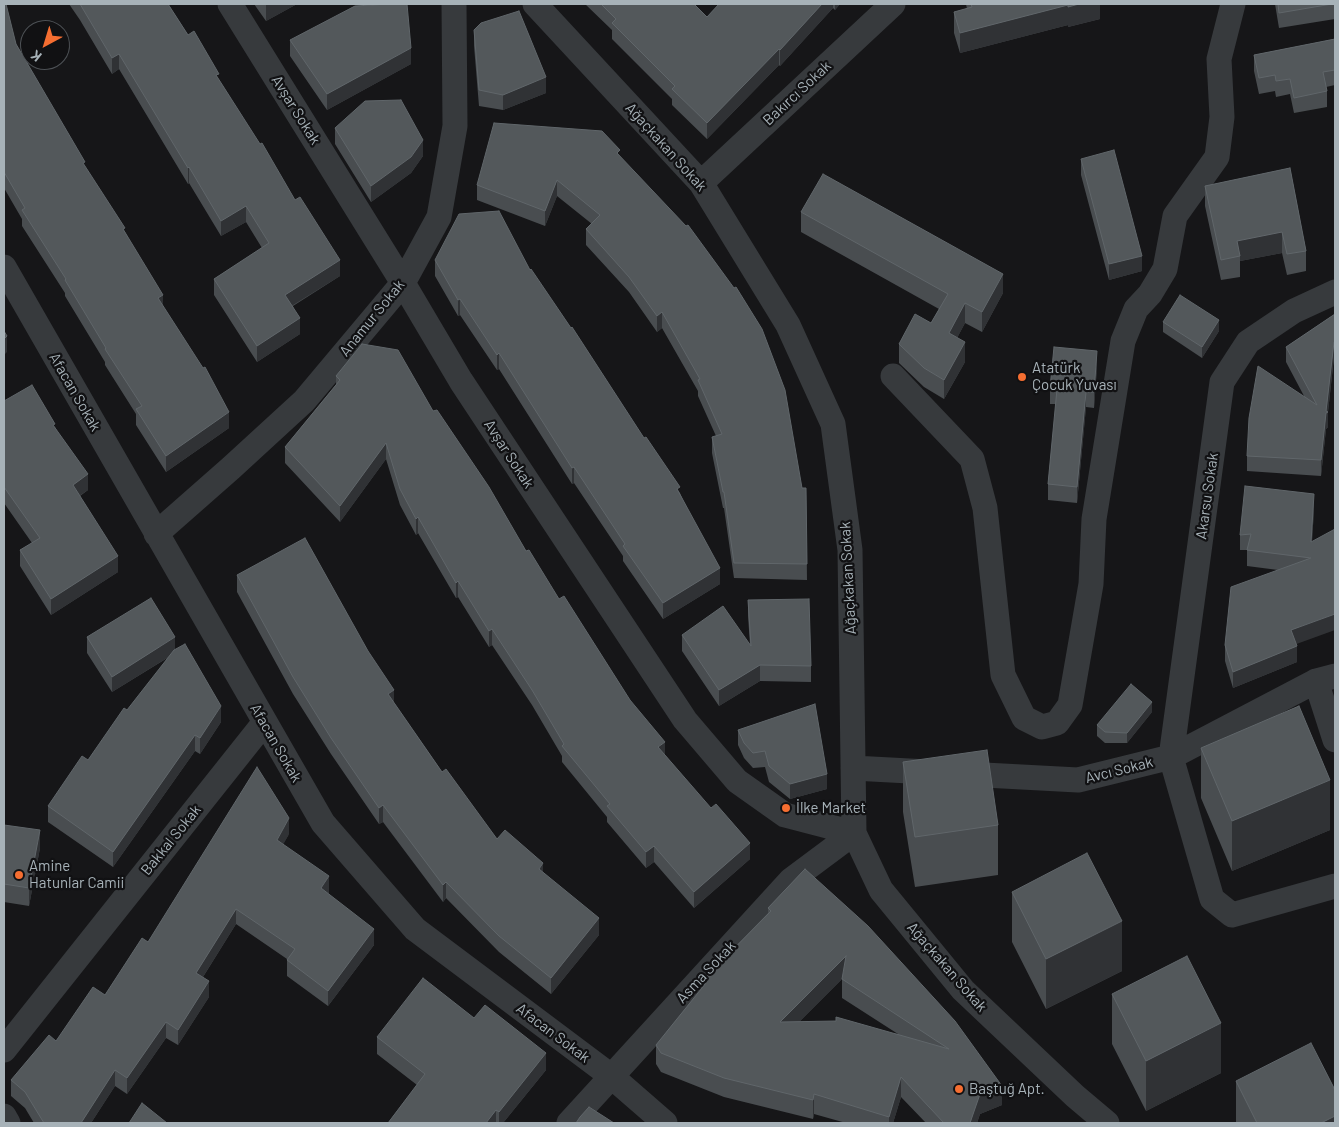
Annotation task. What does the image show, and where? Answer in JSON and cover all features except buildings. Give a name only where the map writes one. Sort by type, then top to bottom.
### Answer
[{"type":"street","name":"Avşar Sokak","points":[[230,4],[403,282],[466,389],[685,720],[737,781],[784,816],[854,833]]},
{"type":"street","name":"Anamur Sokak","points":[[156,534],[304,401],[403,282],[439,218],[455,126],[454,4]]},
{"type":"street","name":"Ağaçkakan Sokak","points":[[535,4],[701,183],[788,325],[832,424],[850,550],[854,833],[881,890],[963,990],[1075,1096],[1107,1123]]},
{"type":"street","name":"Bakırcı Sokak","points":[[701,183],[893,4]]},
{"type":"street","points":[[893,376],[972,459],[985,508],[1003,675],[1024,718],[1042,727],[1057,723],[1070,705],[1075,677],[1091,584],[1094,519],[1123,341],[1136,309],[1150,294],[1165,269],[1175,216],[1217,157],[1222,117],[1219,59],[1233,4]]},
{"type":"street","name":"Afacan Sokak","points":[[4,267],[323,823],[415,929],[610,1076],[665,1123]]},
{"type":"street","name":"Akarsu Sokak","points":[[1172,757],[1222,382],[1248,342],[1294,311],[1335,292]]},
{"type":"street","points":[[1326,679],[1335,740]]},
{"type":"street","name":"Avcı Sokak","points":[[853,768],[1078,780],[1172,757],[1326,679]]},
{"type":"street","name":"Bakkal Sokak","points":[[4,1050],[264,723]]},
{"type":"street","points":[[1172,757],[1212,899],[1232,915],[1335,886]]},
{"type":"street","name":"Asma Sokak","points":[[569,1123],[790,880],[854,833]]},
{"type":"street","points":[[4,1116],[8,1123]]},
{"type":"place","name":"Atatürk Çocuk Yuvası","points":[[1022,377]]},
{"type":"place","name":"İlke Market","points":[[786,808]]},
{"type":"place","name":"Amine Hatunlar Camii","points":[[19,875]]},
{"type":"place","name":"Baştuğ Apt.","points":[[959,1089]]}]
